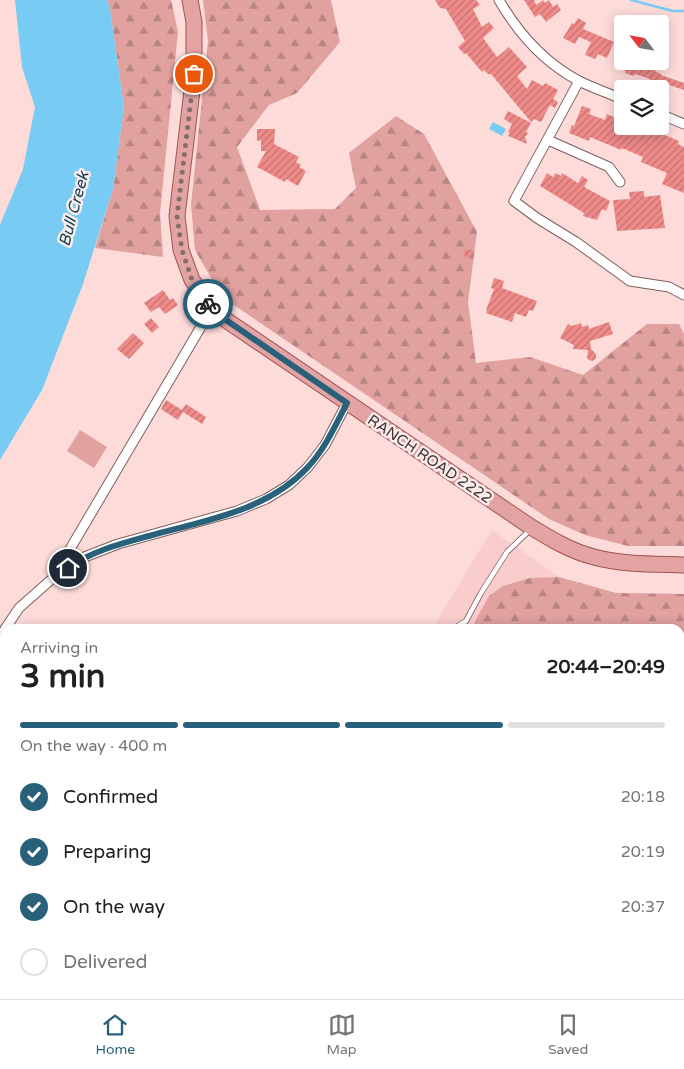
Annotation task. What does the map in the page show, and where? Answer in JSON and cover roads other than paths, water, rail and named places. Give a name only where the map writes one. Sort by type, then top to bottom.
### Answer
[{"type":"main road","name":"RANCH ROAD 2222","points":[[190,0],[194,22],[194,74],[177,216],[182,250],[192,280],[212,308],[226,320],[347,403],[556,543],[594,557],[647,564],[684,565]]},
{"type":"street","points":[[499,0],[512,22],[546,58],[579,81],[614,96]]},
{"type":"street","points":[[579,81],[514,201],[630,281],[669,287],[684,295]]},
{"type":"street","points":[[669,118],[684,124]]},
{"type":"street","points":[[548,140],[609,167],[620,182]]},
{"type":"street","points":[[54,578],[212,308]]},
{"type":"street","points":[[9,624],[20,608],[54,578],[82,558],[118,544],[237,511],[274,495],[289,485],[308,467],[325,445],[347,403]]},
{"type":"lane","points":[[461,624],[466,621],[480,593],[493,576],[507,552],[532,528]]},
{"type":"water","name":"Bull Creek","points":[[15,0],[107,0],[110,9],[124,107],[113,189],[83,284],[42,390],[0,460],[0,225],[23,169],[35,107],[22,67]]},
{"type":"water","points":[[493,122],[506,129],[502,136],[489,129]]},
{"type":"waterway","points":[[631,0],[673,11],[684,11]]}]
